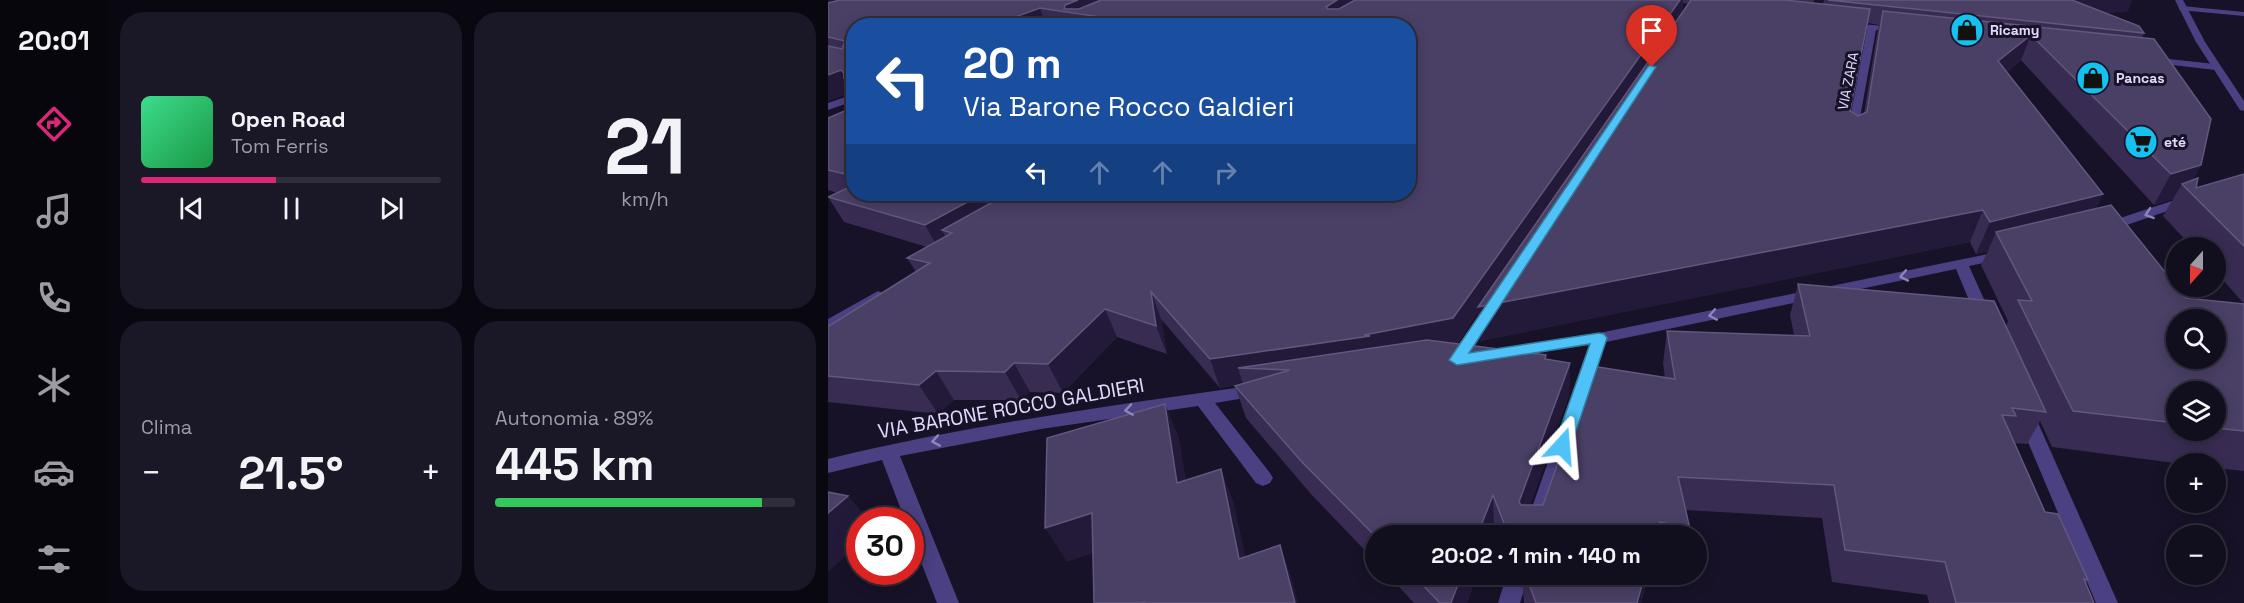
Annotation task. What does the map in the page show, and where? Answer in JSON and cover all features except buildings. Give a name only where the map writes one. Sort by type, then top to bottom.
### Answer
[{"type":"street","points":[[2181,4],[2244,14]]},
{"type":"street","points":[[2181,4],[2215,67],[2244,108]]},
{"type":"street","points":[[1842,24],[1907,32]]},
{"type":"street","name":"VIA ZARA","points":[[1851,140],[1872,27]]},
{"type":"street","points":[[2139,58],[2215,67]]},
{"type":"street","points":[[828,107],[846,100]]},
{"type":"street","points":[[2096,230],[2200,196]]},
{"type":"street","points":[[1496,302],[1451,361],[1599,338],[2015,252]]},
{"type":"street","points":[[1961,264],[1989,329]]},
{"type":"street","points":[[828,326],[894,286]]},
{"type":"street","points":[[1536,525],[1599,338]]},
{"type":"street","name":"VIA BARONE ROCCO GALDIERI","points":[[828,466],[888,450],[980,433],[1271,388]]},
{"type":"street","points":[[2017,395],[2107,603]]},
{"type":"street","points":[[1202,399],[1263,478]]},
{"type":"street","points":[[888,450],[948,603]]},
{"type":"street","points":[[1509,603],[1515,585]]},
{"type":"place","name":"Ricamy","points":[[1967,30]]},
{"type":"place","name":"Pancas","points":[[2093,78]]},
{"type":"place","name":"eté","points":[[2141,142]]},
{"type":"route","points":[[1562,446],[1599,338],[1457,360],[1652,67]]}]
